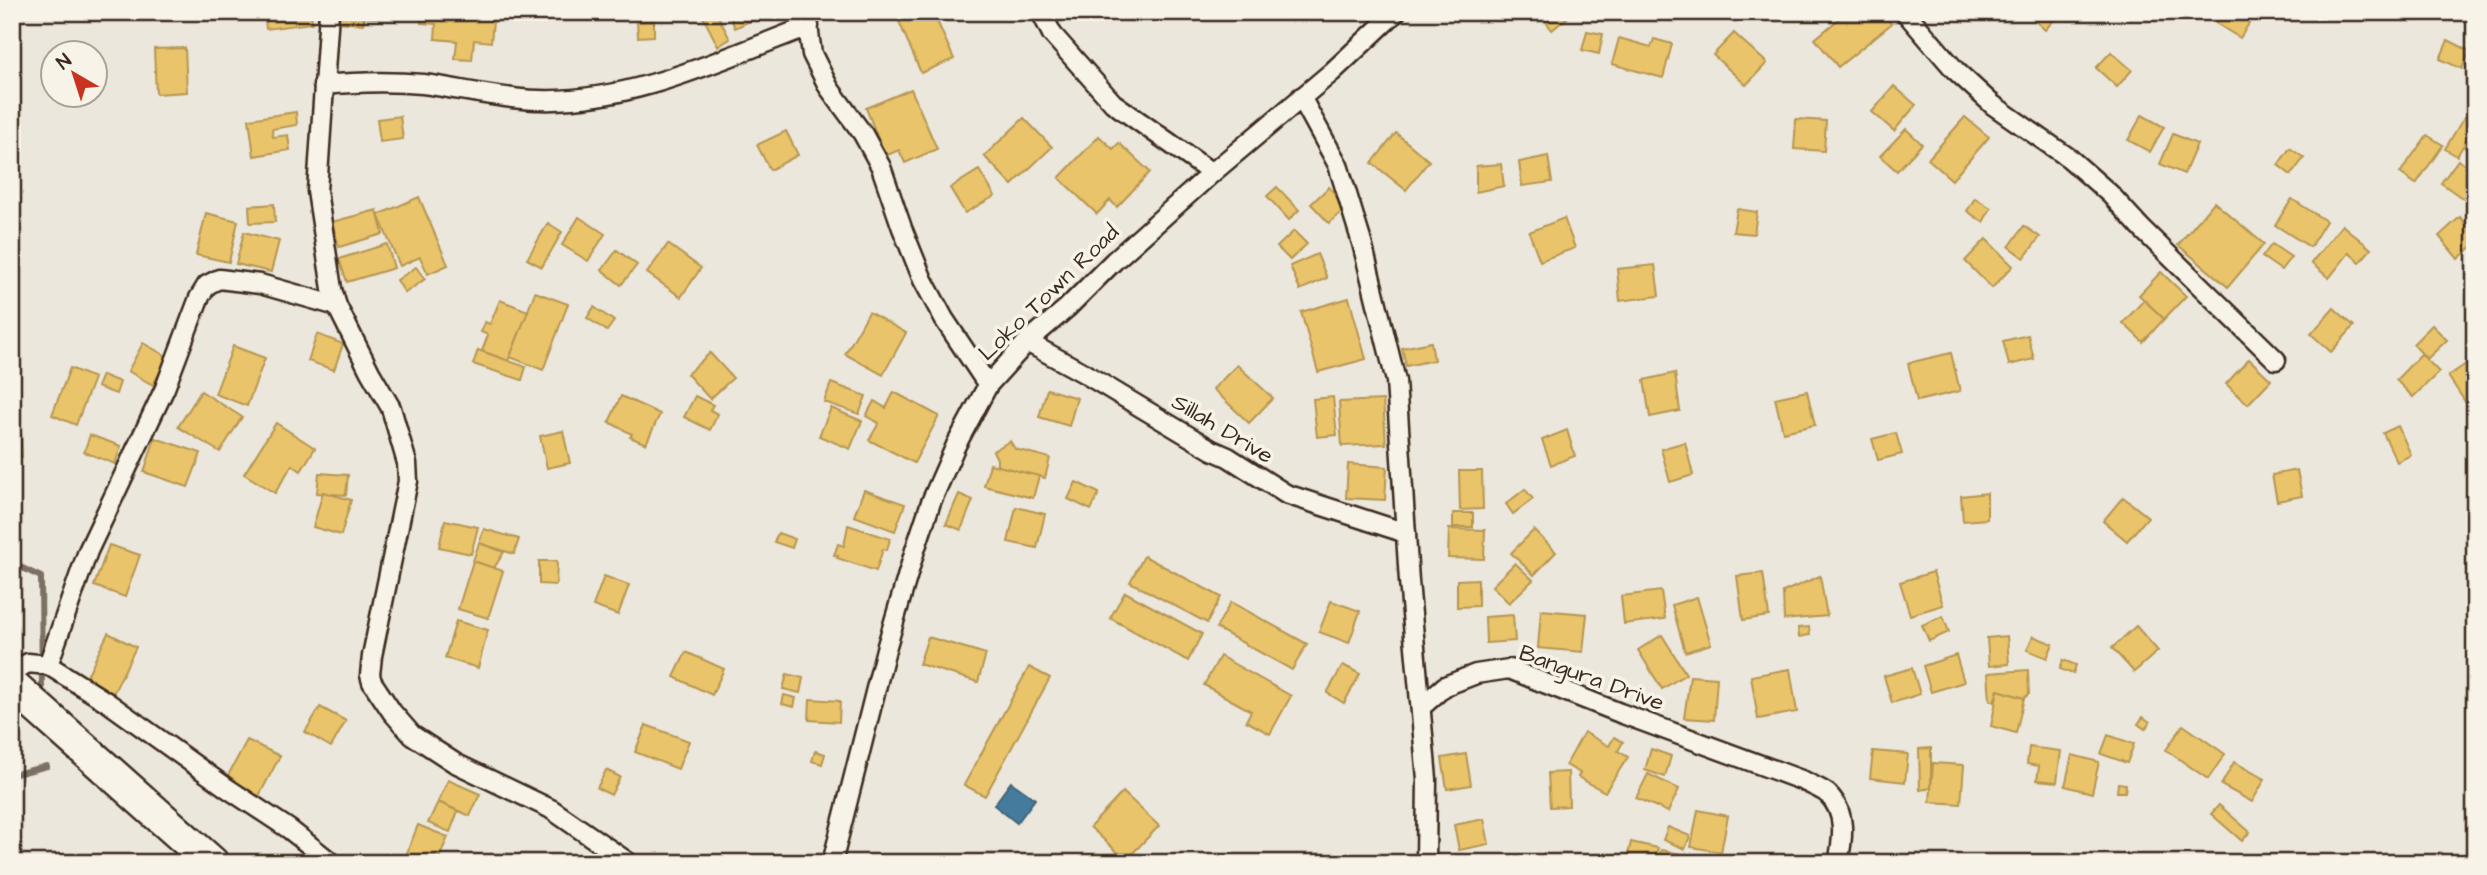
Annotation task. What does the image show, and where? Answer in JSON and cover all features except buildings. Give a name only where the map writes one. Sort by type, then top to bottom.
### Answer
[{"type":"highway","points":[[12,685],[212,863]]},
{"type":"highway","points":[[12,709],[185,863]]},
{"type":"street","points":[[329,12],[317,191],[332,289],[337,306],[391,408],[407,463],[408,481],[372,656],[372,682],[392,712],[412,735],[455,763],[551,808],[629,863]]},
{"type":"street","points":[[1041,12],[1052,34],[1112,103],[1212,173]]},
{"type":"street","name":"Loko Town Road","points":[[832,863],[886,649],[915,550],[931,502],[956,445],[988,385],[1027,342],[1068,308],[1114,261],[1212,173],[1332,72],[1396,12]]},
{"type":"street","points":[[1905,12],[1955,70],[1993,105],[2069,158],[2110,194],[2142,229],[2276,360]]},
{"type":"street","points":[[323,85],[373,80],[426,85],[499,97],[576,99],[632,90],[807,19],[813,54],[829,88],[863,134],[881,167],[923,280],[944,319],[988,385]]},
{"type":"street","points":[[1301,97],[1338,165],[1362,243],[1396,381],[1427,779],[1426,863]]},
{"type":"street","points":[[48,665],[88,551],[165,388],[199,298],[207,285],[219,279],[260,284],[337,306]]},
{"type":"street","name":"Sillah Drive","points":[[1027,342],[1228,457],[1286,494],[1406,533]]},
{"type":"street","points":[[12,672],[28,663],[48,665],[107,702],[289,829],[332,863]]},
{"type":"street","name":"Bangura Drive","points":[[1421,707],[1445,686],[1476,674],[1509,669],[1804,781],[1828,794],[1841,815],[1843,839],[1838,863]]},
{"type":"waterway","points":[[12,563],[41,577],[42,692]]},
{"type":"waterway","points":[[12,775],[47,766]]}]
